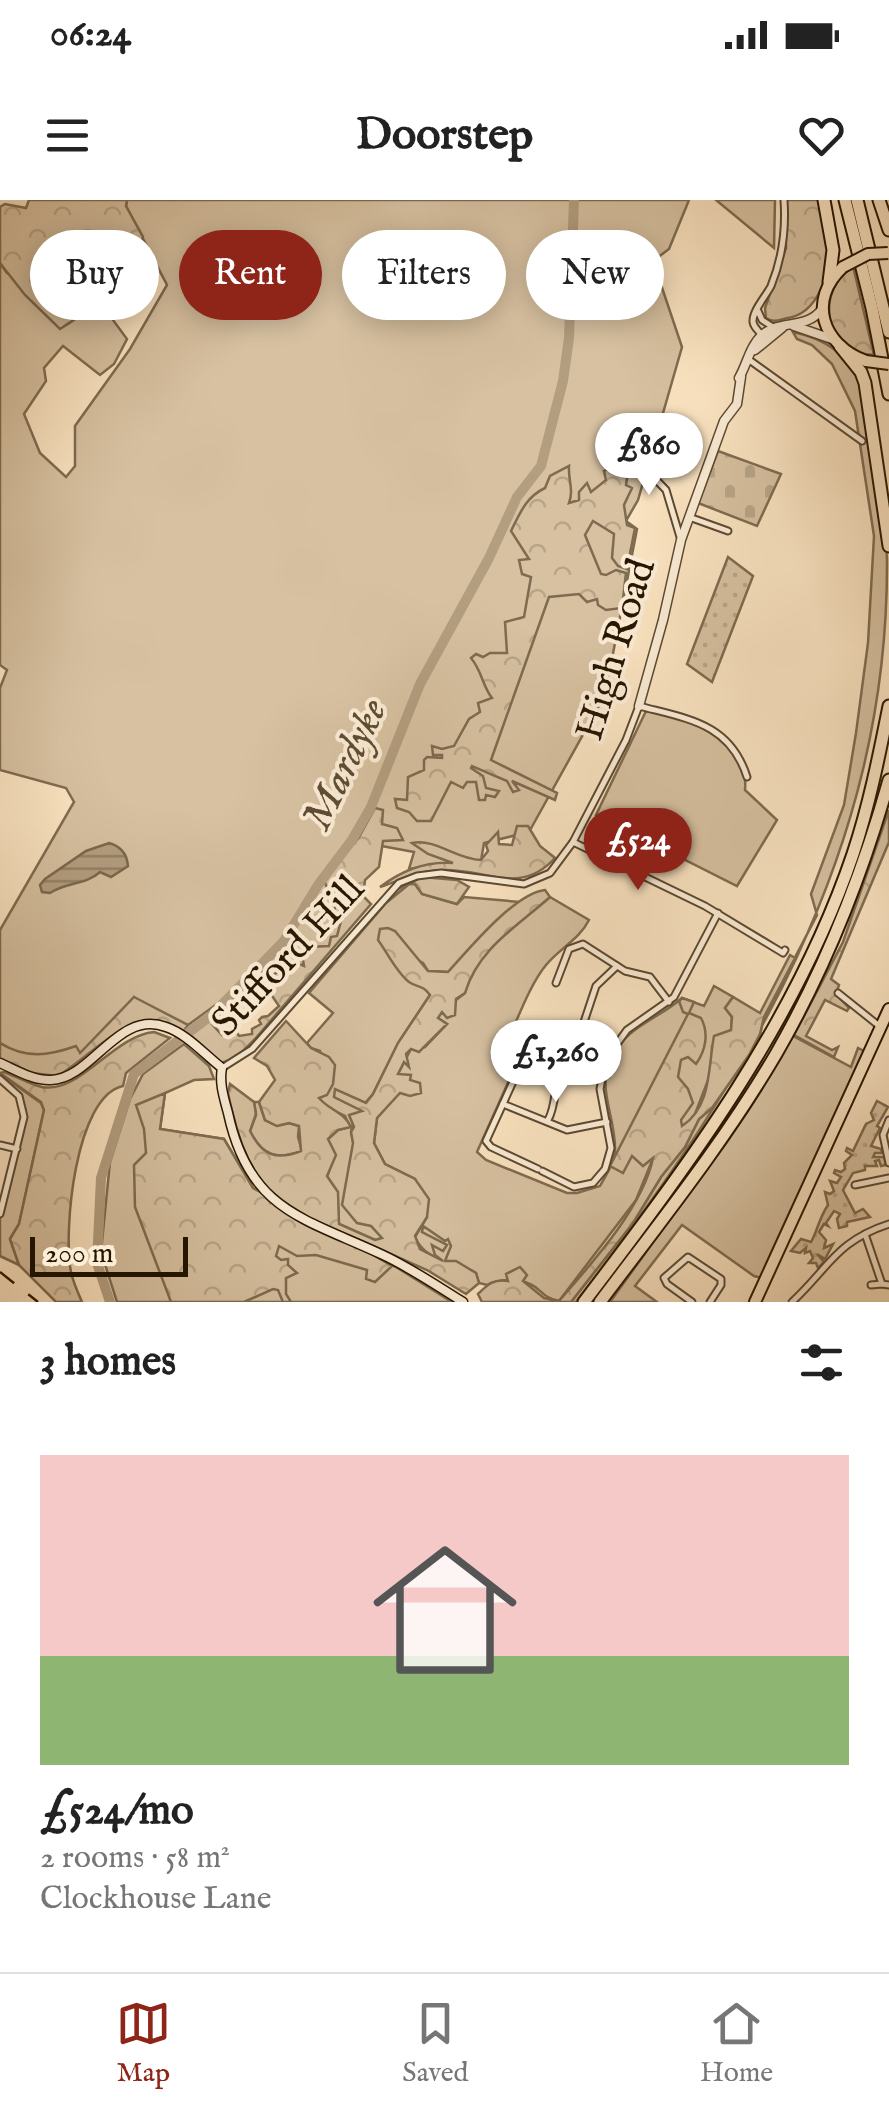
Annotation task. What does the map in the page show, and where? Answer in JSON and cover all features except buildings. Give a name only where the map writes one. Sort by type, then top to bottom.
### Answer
[{"type":"highway","points":[[824,200],[833,250],[829,282]]},
{"type":"highway","points":[[845,200],[889,394]]},
{"type":"highway","points":[[857,200],[889,332]]},
{"type":"highway","points":[[879,200],[889,230]]},
{"type":"highway","points":[[836,343],[861,372],[865,383],[889,546]]},
{"type":"highway","points":[[584,1302],[665,1196],[734,1096],[789,1001],[814,951],[853,853],[889,706]]},
{"type":"highway","points":[[600,1302],[722,1136],[802,1008],[867,859],[889,780]]},
{"type":"main road","points":[[836,343],[822,309],[829,282],[842,267],[864,256],[889,253]]},
{"type":"main road","name":"High Road","points":[[639,706],[664,620],[681,540],[728,415],[738,400],[741,377],[750,356],[776,330],[812,320],[822,309]]},
{"type":"main road","points":[[776,330],[836,343],[866,361],[889,364]]},
{"type":"main road","points":[[756,1302],[889,1009]]},
{"type":"main road","name":"Stifford Hill","points":[[0,1063],[42,1080],[56,1080],[138,1026],[156,1024],[176,1032],[222,1068]]},
{"type":"main road","points":[[222,1068],[222,1088],[235,1140],[253,1178],[266,1194],[303,1221],[400,1264],[463,1302]]},
{"type":"street","points":[[776,330],[754,324],[779,262],[784,200]]},
{"type":"street","points":[[758,310],[762,320],[776,330]]},
{"type":"street","points":[[750,356],[862,440]]},
{"type":"street","points":[[635,454],[636,460],[666,490],[681,540]]},
{"type":"street","points":[[689,517],[724,530],[718,536]]},
{"type":"street","points":[[639,706],[704,724],[726,740],[741,758],[747,777]]},
{"type":"street","name":"High Road","points":[[574,842],[630,732],[639,706]]},
{"type":"street","points":[[574,842],[718,914],[785,953]]},
{"type":"street","name":"Stifford Hill","points":[[222,1068],[252,1050],[399,884],[418,876],[442,873],[517,884],[533,882],[550,873],[574,842]]},
{"type":"street","points":[[516,1072],[486,1141],[491,1147],[574,1186],[593,1183],[609,1159],[600,1089],[602,1066],[636,1022],[669,1002],[680,990],[718,914]]},
{"type":"street","points":[[556,984],[569,949],[578,944],[596,950],[617,966],[650,977],[669,1002]]},
{"type":"street","points":[[583,1038],[582,1025],[596,986],[617,966]]},
{"type":"street","points":[[838,993],[885,1024]]},
{"type":"street","points":[[583,1038],[610,1051]]},
{"type":"street","points":[[577,1052],[577,1043],[583,1038]]},
{"type":"street","points":[[577,1052],[602,1066]]},
{"type":"street","points":[[548,1120],[556,1104],[554,1085],[566,1058],[577,1052]]},
{"type":"street","points":[[0,1079],[16,1092],[24,1106],[0,1214]]},
{"type":"street","points":[[503,1104],[574,1130],[607,1122]]},
{"type":"street","points":[[889,1120],[883,1135],[889,1163]]},
{"type":"street","points":[[0,1145],[17,1149]]},
{"type":"street","points":[[855,1186],[889,1178]]},
{"type":"street","points":[[792,1302],[833,1256],[865,1234],[889,1224]]},
{"type":"street","points":[[865,1234],[885,1285],[872,1286]]},
{"type":"street","points":[[692,1302],[664,1278],[688,1257],[721,1279],[710,1302]]},
{"type":"street","points":[[804,1272],[812,1278]]},
{"type":"green space","points":[[29,200],[127,200],[126,206],[139,230],[30,230],[30,300],[0,263],[0,207],[5,204],[26,208]]},
{"type":"green space","points":[[127,200],[689,200],[664,253],[664,230],[526,230],[526,320],[664,320],[664,294],[682,347],[638,500],[626,521],[637,529],[605,695],[529,832],[484,843],[480,867],[443,864],[409,869],[414,852],[376,845],[359,888],[359,912],[295,986],[271,965],[188,1025],[134,997],[84,1050],[47,1059],[0,1043],[0,930],[74,802],[66,788],[0,770],[0,688],[7,670],[0,665],[0,263],[7,273],[30,284],[30,320],[113,320],[127,339],[114,364],[100,375],[63,346],[44,368],[46,381],[24,414],[40,453],[66,477],[75,466],[75,426],[147,320],[159,320],[159,299],[167,285],[159,270],[159,230],[138,230],[126,206]]},
{"type":"green space","points":[[716,200],[775,200],[774,248]]},
{"type":"green space","points":[[785,200],[818,200],[827,242],[827,270],[820,291],[807,309],[774,321],[766,318],[765,308],[786,248]]},
{"type":"green space","points":[[853,266],[874,355],[857,352],[844,344],[830,320],[833,290]]},
{"type":"green space","points":[[51,320],[73,320],[60,329]]},
{"type":"green space","points":[[793,332],[835,350],[850,365],[861,387],[887,559],[881,667],[863,768],[835,865],[816,911],[811,894],[844,805],[856,733],[868,643],[874,536],[855,411],[832,364]]},
{"type":"green space","points":[[718,451],[781,474],[757,526],[698,503]]},
{"type":"green space","points":[[622,462],[629,465],[626,485],[632,488],[624,505],[627,525],[635,528],[627,569],[612,558],[614,534],[593,521],[585,535],[601,574],[616,570],[626,573],[622,608],[606,610],[598,605],[597,599],[587,602],[579,594],[549,597],[491,760],[557,793],[555,800],[512,781],[519,790],[513,792],[507,781],[472,766],[483,776],[486,788],[499,791],[495,797],[486,795],[485,800],[479,800],[476,782],[467,782],[463,788],[451,782],[431,821],[417,821],[409,812],[397,808],[395,799],[407,800],[408,777],[424,770],[427,757],[442,758],[433,755],[432,746],[454,746],[469,719],[480,712],[478,703],[492,698],[471,658],[476,654],[483,657],[507,653],[505,622],[524,617],[531,577],[522,574],[519,560],[529,559],[511,531],[521,512],[545,488],[550,476],[569,466],[569,503],[579,500],[579,492],[587,483],[591,492],[606,480],[604,471]]},
{"type":"green space","points":[[728,557],[753,576],[712,682],[687,664]]},
{"type":"green space","points":[[646,711],[696,725],[726,744],[744,772],[745,790],[777,820],[737,886],[596,815]]},
{"type":"green space","points":[[375,808],[383,810],[382,824],[397,828],[403,840],[383,841],[379,867],[365,880],[363,896],[371,904],[255,1039],[236,1058],[221,1063],[190,1035],[260,974],[257,984],[295,962],[304,966],[302,955],[307,947],[329,946],[341,921],[334,912],[339,891],[329,893],[324,880],[359,837]],"holes":[[[258,984],[266,987],[279,1006],[259,1020],[261,1024],[252,1029],[252,1034],[239,1036],[236,1031],[222,1035],[212,1024]]]},
{"type":"green space","points":[[889,810],[889,842],[831,979],[839,985],[836,994],[849,1008],[847,1011],[825,1000],[806,1036],[832,1050],[838,1047],[834,1057],[794,1035],[843,942]]},
{"type":"green space","points":[[517,826],[528,826],[540,846],[555,858],[542,870],[528,876],[502,878],[434,870],[380,887],[414,868],[453,863],[412,843],[429,843],[481,860],[488,851],[486,845],[498,832],[499,844],[512,845]]},
{"type":"green space","points":[[422,877],[457,880],[469,887],[457,904],[422,894],[415,884],[409,884],[388,901],[393,891]]},
{"type":"green space","points":[[409,884],[415,884],[422,894],[457,904],[464,897],[520,902],[449,972],[428,971],[423,963],[379,940],[408,981],[425,988],[430,995],[365,1103],[336,1090],[335,1097],[363,1111],[355,1115],[351,1132],[371,1226],[383,1238],[375,1240],[339,1224],[337,1192],[327,1177],[331,1165],[328,1139],[338,1130],[350,1127],[345,1116],[318,1097],[320,1051],[307,1043],[333,1013],[309,993],[386,903]]},
{"type":"green space","points":[[545,890],[550,897],[500,940],[479,964],[465,993],[456,999],[455,1015],[447,1018],[442,1012],[438,1018],[447,1024],[419,1052],[411,1049],[406,1054],[409,1067],[404,1062],[398,1074],[411,1075],[410,1080],[420,1083],[421,1093],[400,1093],[377,1118],[374,1143],[385,1164],[415,1179],[429,1199],[427,1217],[415,1236],[420,1249],[443,1261],[435,1255],[432,1245],[443,1251],[447,1245],[422,1232],[423,1226],[445,1241],[448,1239],[451,1246],[445,1261],[456,1261],[476,1273],[479,1283],[466,1294],[427,1270],[312,1219],[392,1266],[375,1282],[366,1279],[367,1270],[316,1255],[297,1256],[279,1246],[276,1256],[288,1259],[288,1265],[297,1273],[286,1278],[286,1294],[291,1302],[283,1302],[278,1290],[273,1289],[244,1302],[171,1302],[135,1207],[134,1165],[146,1153],[136,1105],[165,1093],[160,1129],[224,1139],[253,1188],[305,1216],[279,1199],[259,1177],[239,1136],[228,1093],[230,1084],[254,1102],[256,1114],[250,1131],[265,1151],[284,1155],[301,1151],[299,1126],[277,1126],[265,1120],[259,1102],[275,1080],[267,1066],[254,1058],[286,1021],[311,1048],[329,1057],[335,1065],[333,1084],[327,1095],[319,1098],[351,1127],[338,1130],[328,1139],[336,1155],[327,1176],[338,1192],[339,1224],[375,1240],[382,1238],[371,1226],[357,1223],[342,1205],[353,1143],[354,1127],[349,1115],[362,1111],[334,1097],[335,1089],[366,1103],[398,1043],[430,995],[400,973],[378,940],[380,929],[395,931],[428,971],[448,972],[507,911],[533,893]]},
{"type":"green space","points":[[550,897],[589,920],[540,973],[506,1044],[515,1062],[514,1069],[477,1152],[486,1160],[567,1193],[600,1186],[615,1155],[606,1075],[615,1051],[629,1034],[682,998],[704,1006],[714,986],[733,997],[725,1008],[732,1017],[731,1031],[712,1046],[712,1070],[693,1119],[677,1130],[654,1156],[636,1200],[559,1301],[520,1281],[479,1283],[476,1273],[426,1252],[415,1237],[427,1217],[415,1179],[385,1164],[374,1143],[377,1118],[409,1080],[398,1074],[411,1049],[425,1047],[447,1024],[438,1018],[465,993],[471,973],[490,947]]},
{"type":"green space","points":[[803,943],[796,958],[763,1023],[764,1017]]},
{"type":"green space","points":[[790,955],[795,958],[749,1055],[712,1108],[699,1119],[685,1147],[633,1223],[571,1302],[482,1302],[478,1294],[482,1290],[495,1282],[508,1281],[506,1274],[520,1267],[527,1275],[523,1281],[544,1298],[559,1301],[615,1234],[647,1177],[653,1158],[643,1166],[632,1156],[623,1173],[610,1166],[688,1014],[679,1001],[682,998],[694,1002],[689,1013],[701,1018],[706,1035],[696,1064],[688,1057],[681,1060],[678,1077],[693,1103],[681,1120],[682,1126],[692,1118],[704,1097],[714,1036],[731,1030],[732,1017],[725,1008],[733,997],[760,1013]]},
{"type":"green space","points":[[134,997],[188,1025],[183,1032],[166,1023],[149,1021],[133,1025],[58,1076],[31,1073],[0,1059],[0,1043],[28,1054],[47,1054],[76,1046],[80,1053]]},
{"type":"green space","points":[[763,1023],[749,1055],[718,1099],[750,1047]]},
{"type":"green space","points":[[154,1032],[170,1038],[126,1073],[123,1086],[107,1095],[83,1139],[69,1227],[71,1272],[82,1302],[56,1302],[19,1265],[10,1239],[19,1224],[44,1110],[41,1102],[0,1073],[42,1087],[56,1087],[83,1074],[125,1043]]},
{"type":"green space","points":[[793,1036],[851,1067],[858,1048],[866,1052],[762,1278],[682,1225],[635,1286],[657,1302],[610,1302],[747,1112]]},
{"type":"green space","points":[[184,1044],[209,1066],[214,1079],[194,1080],[165,1093],[160,1129],[224,1139],[253,1188],[352,1249],[396,1267],[452,1302],[117,1302],[101,1252],[110,1162],[130,1099],[143,1074]]},
{"type":"green space","points":[[0,1074],[41,1103],[44,1110],[19,1224],[10,1239],[19,1265],[0,1256],[0,1214],[26,1114],[21,1097]]},
{"type":"green space","points":[[718,1099],[639,1218],[576,1302],[571,1302],[633,1223],[685,1147],[699,1119]]},
{"type":"green space","points":[[877,1101],[888,1107],[871,1146],[881,1149],[882,1153],[873,1157],[884,1157],[886,1165],[881,1166],[879,1160],[875,1161],[877,1166],[865,1166],[865,1170],[853,1173],[843,1190],[855,1213],[863,1209],[870,1217],[839,1228],[840,1214],[834,1211],[828,1226],[824,1224],[819,1232],[826,1240],[824,1248],[833,1244],[825,1259],[817,1254],[824,1262],[818,1268],[816,1263],[809,1263],[813,1258],[810,1251],[805,1253],[806,1248],[800,1253],[791,1251],[801,1239],[811,1242],[828,1205],[825,1192],[834,1191],[830,1181],[837,1183],[841,1177],[835,1170],[845,1169],[844,1163],[852,1155],[847,1148],[853,1151],[866,1124],[874,1120],[871,1113]]},
{"type":"green space","points":[[254,1102],[259,1102],[265,1120],[277,1126],[299,1126],[302,1151],[277,1155],[260,1146],[250,1131],[256,1115]]},
{"type":"shaded area","points":[[109,843],[122,851],[128,866],[111,877],[100,872],[50,893],[42,892],[40,885],[45,879],[86,851]]},
{"type":"waterway","name":"Mardyke","points":[[110,1302],[97,1263],[101,1178],[134,1074],[213,1014],[284,941],[318,885],[352,840],[371,807],[420,684],[489,558],[517,497],[541,466],[563,381],[569,338],[574,200]]},
{"type":"railway","points":[[0,1272],[38,1302]]}]
